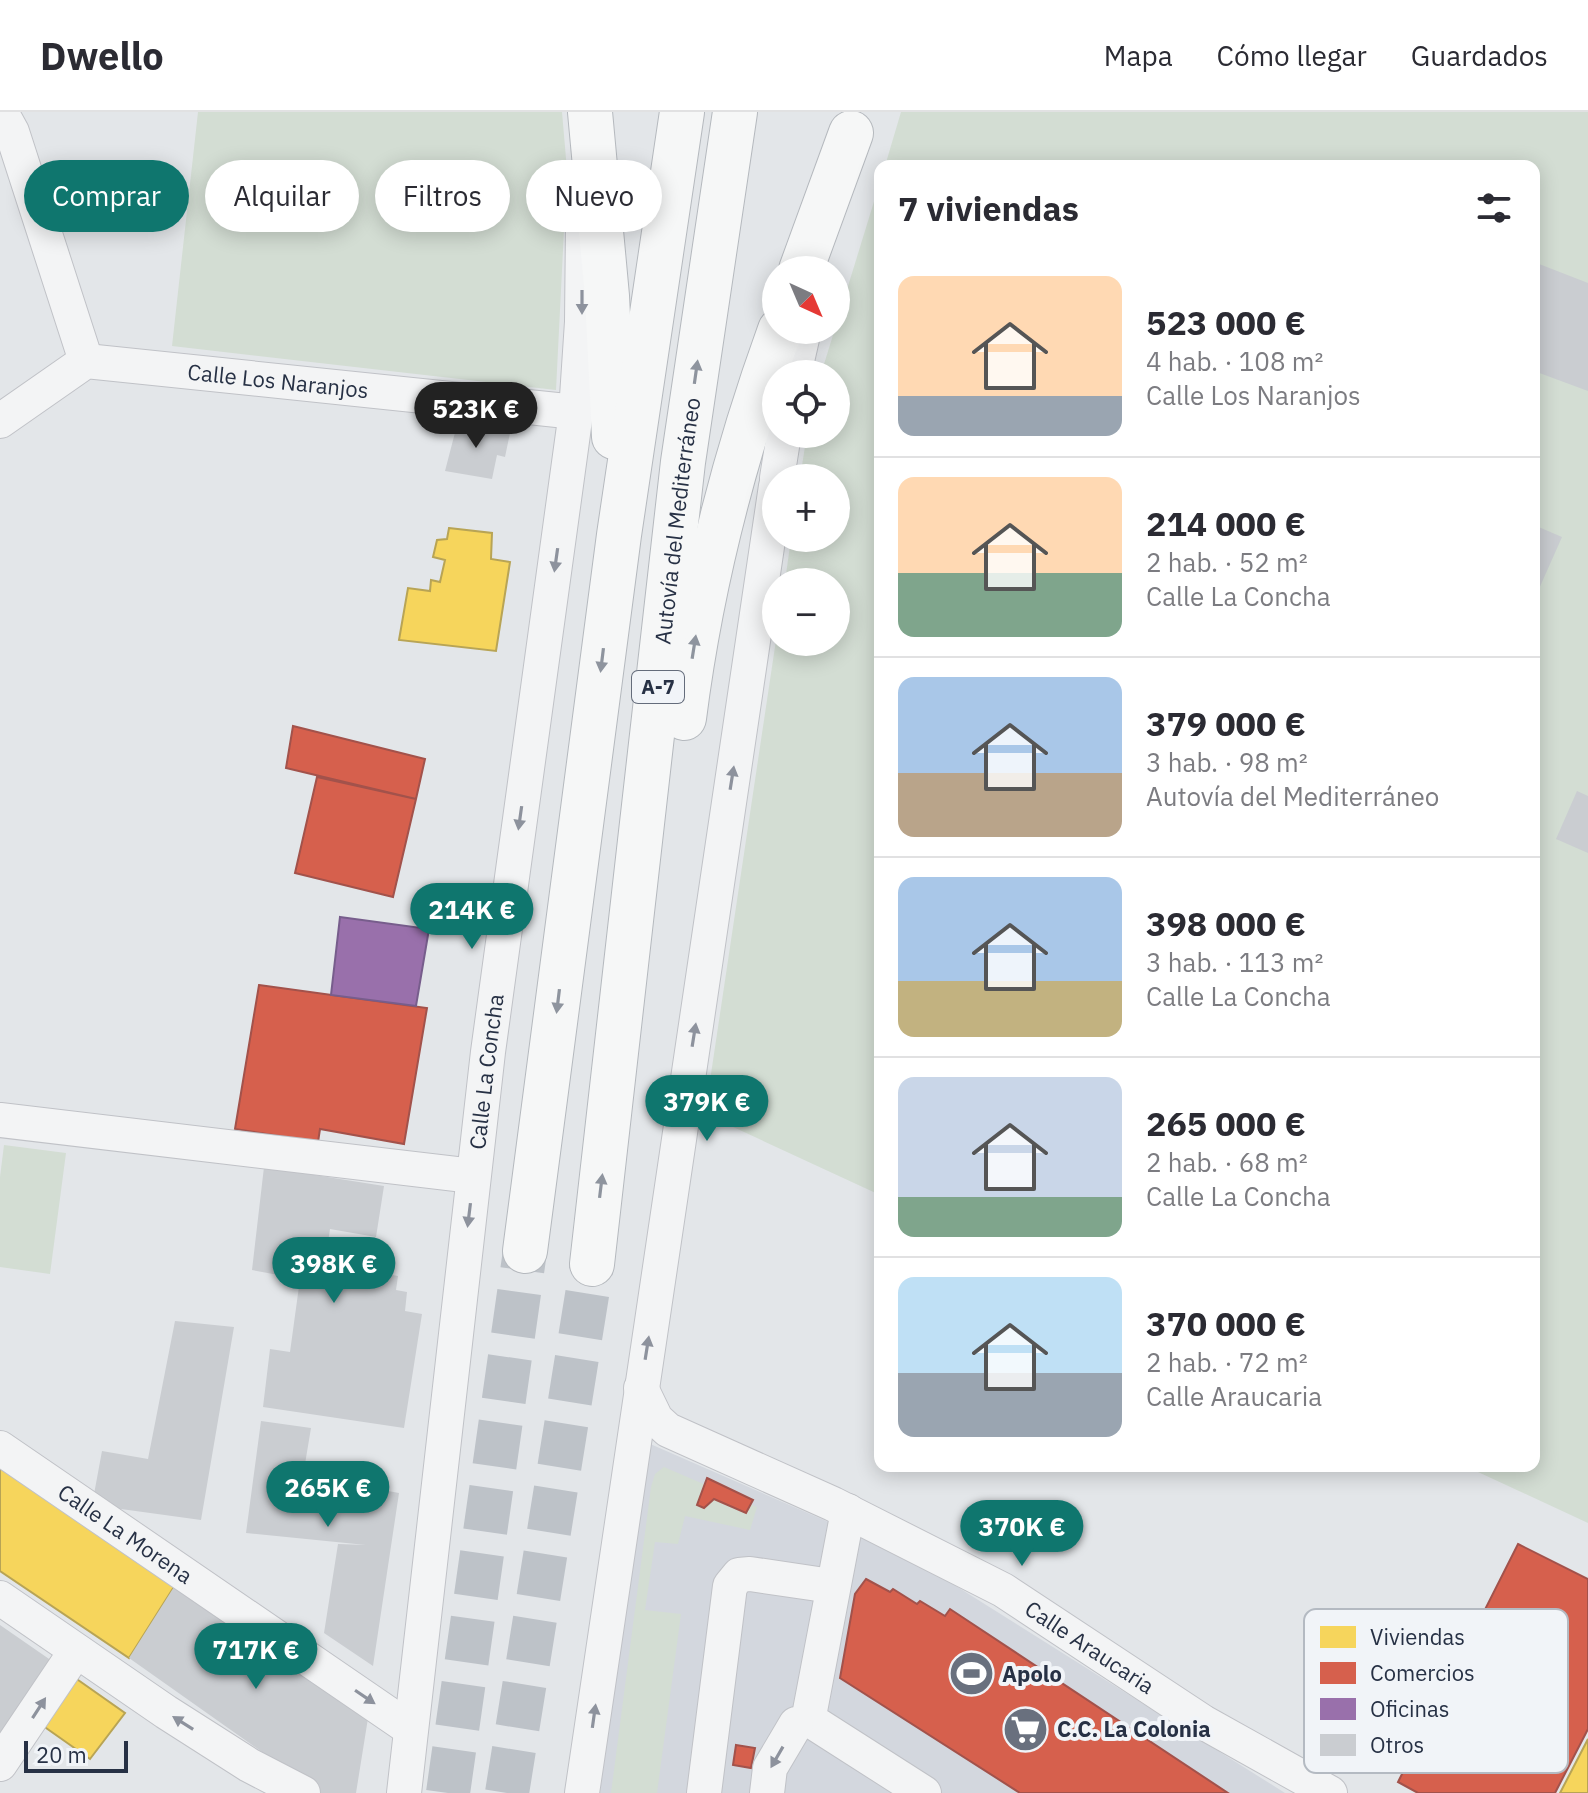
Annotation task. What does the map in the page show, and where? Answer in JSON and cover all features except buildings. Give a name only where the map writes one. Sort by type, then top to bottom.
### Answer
[{"type":"highway","points":[[590,112],[607,296],[619,535]]},
{"type":"highway","name":"A-7","points":[[525,1251],[619,535],[682,112]]},
{"type":"highway","name":"Autovía del Mediterráneo","points":[[592,1264],[683,462],[735,112]]},
{"type":"highway","points":[[806,256],[854,123]]},
{"type":"highway","points":[[627,969],[661,859],[709,560],[748,419],[775,344]]},
{"type":"street","points":[[0,421],[86,361],[12,132],[1,112]]},
{"type":"street","name":"Calle La Concha","points":[[404,1793],[473,1176],[576,412],[582,322],[583,112]]},
{"type":"street","points":[[822,256],[854,123]]},
{"type":"street","name":"Calle Los Naranjos","points":[[86,361],[576,412]]},
{"type":"street","points":[[582,1793],[766,552]]},
{"type":"street","points":[[0,1120],[473,1176]]},
{"type":"street","points":[[630,1465],[645,1441],[668,1430],[656,1419],[641,1388]]},
{"type":"street","name":"Calle Araucaria","points":[[668,1430],[840,1508],[1003,1590],[1203,1722],[1330,1793]]},
{"type":"street","name":"Calle La Morena","points":[[0,1448],[409,1728]]},
{"type":"street","points":[[767,1793],[770,1768],[796,1724],[818,1584],[840,1508]]},
{"type":"street","points":[[840,1508],[809,1716],[895,1788]]},
{"type":"street","points":[[704,1793],[730,1586],[739,1575],[750,1574],[818,1584]]},
{"type":"street","points":[[0,1598],[249,1765],[303,1793]]},
{"type":"street","points":[[0,1764],[76,1651]]},
{"type":"street","points":[[796,1724],[895,1788]]},
{"type":"shaded area","points":[[198,112],[562,112],[566,160],[526,160],[526,232],[564,232],[556,390],[172,346],[185,232],[189,232],[189,193]]},
{"type":"shaded area","points":[[901,112],[1588,112],[1588,1523],[1478,1472],[1540,1472],[1540,160],[887,160]]},
{"type":"shaded area","points":[[874,202],[874,1192],[705,1114],[774,656],[850,656],[850,568],[787,568],[789,552],[850,552],[850,464],[802,464],[805,448],[850,448],[850,360],[825,360],[830,344],[850,344],[850,280]]},
{"type":"shaded area","points":[[4,1145],[66,1153],[50,1274],[0,1267],[0,1177]]},
{"type":"shaded area","points":[[648,1443],[913,1559],[1285,1793],[600,1793]]},
{"type":"shaded area","points":[[664,1467],[757,1507],[750,1530],[685,1516],[678,1544],[655,1542],[645,1610],[681,1614],[657,1793],[611,1793],[651,1487],[655,1474]]},
{"type":"tunnel","points":[[448,1793],[525,1251]]},
{"type":"tunnel","points":[[507,1793],[592,1264]]},
{"type":"place","name":"Apolo","points":[[971,1674]]},
{"type":"place","name":"C.C. La Colonia","points":[[1026,1729]]}]
